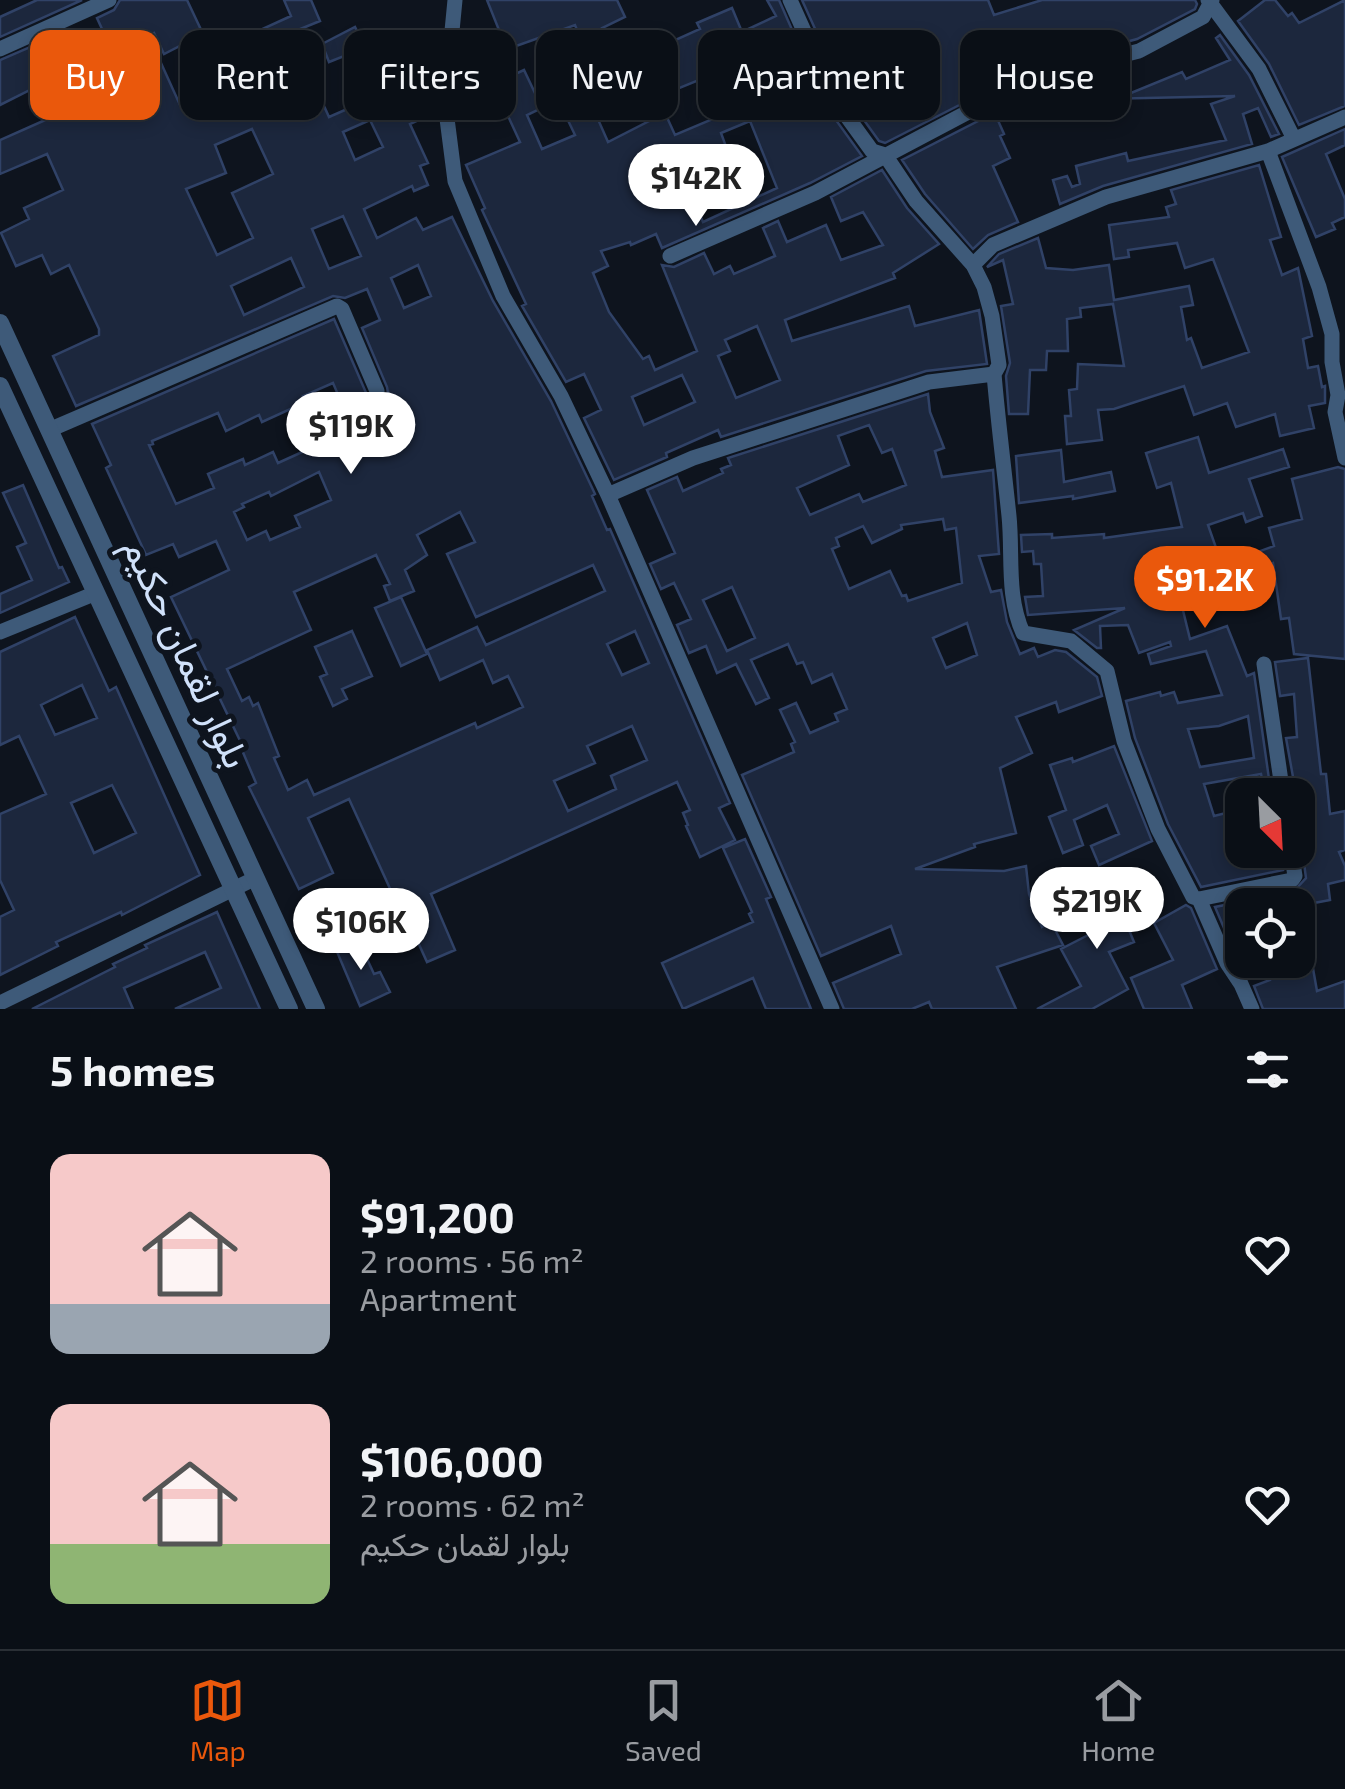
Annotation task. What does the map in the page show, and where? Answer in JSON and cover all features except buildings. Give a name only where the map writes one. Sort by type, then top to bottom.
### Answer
[{"type":"street","points":[[0,49],[109,0]]},
{"type":"street","points":[[454,0],[445,102],[455,181],[503,296],[561,396],[608,495],[832,1009]]},
{"type":"street","points":[[790,0],[835,100],[872,150],[885,155],[916,202],[973,265],[984,287],[999,366],[994,374],[1010,520],[1008,570],[1022,633],[1070,640],[1107,672],[1124,741],[1158,830],[1193,897],[1292,880],[1294,868]]},
{"type":"street","points":[[670,256],[815,193],[1006,92],[1049,74],[1140,51],[1203,17],[1210,1]]},
{"type":"street","points":[[1210,1],[1259,69],[1294,139]]},
{"type":"street","points":[[973,265],[993,245],[1106,197],[1268,151],[1345,118]]},
{"type":"street","points":[[1268,151],[1319,286],[1332,334],[1338,394],[1334,412],[1345,458]]},
{"type":"street","points":[[50,430],[337,306],[377,391]]},
{"type":"street","name":"بلوار لقمان حکیم","points":[[0,323],[316,1009]]},
{"type":"street","points":[[608,495],[692,458],[929,382],[994,374]]},
{"type":"street","name":"بلوار لقمان حکیم","points":[[0,386],[289,1009]]},
{"type":"street","points":[[0,632],[96,593]]},
{"type":"street","points":[[1264,664],[1281,778]]},
{"type":"street","points":[[0,1002],[256,878]]},
{"type":"street","points":[[1199,899],[1226,963],[1252,1009]]}]
